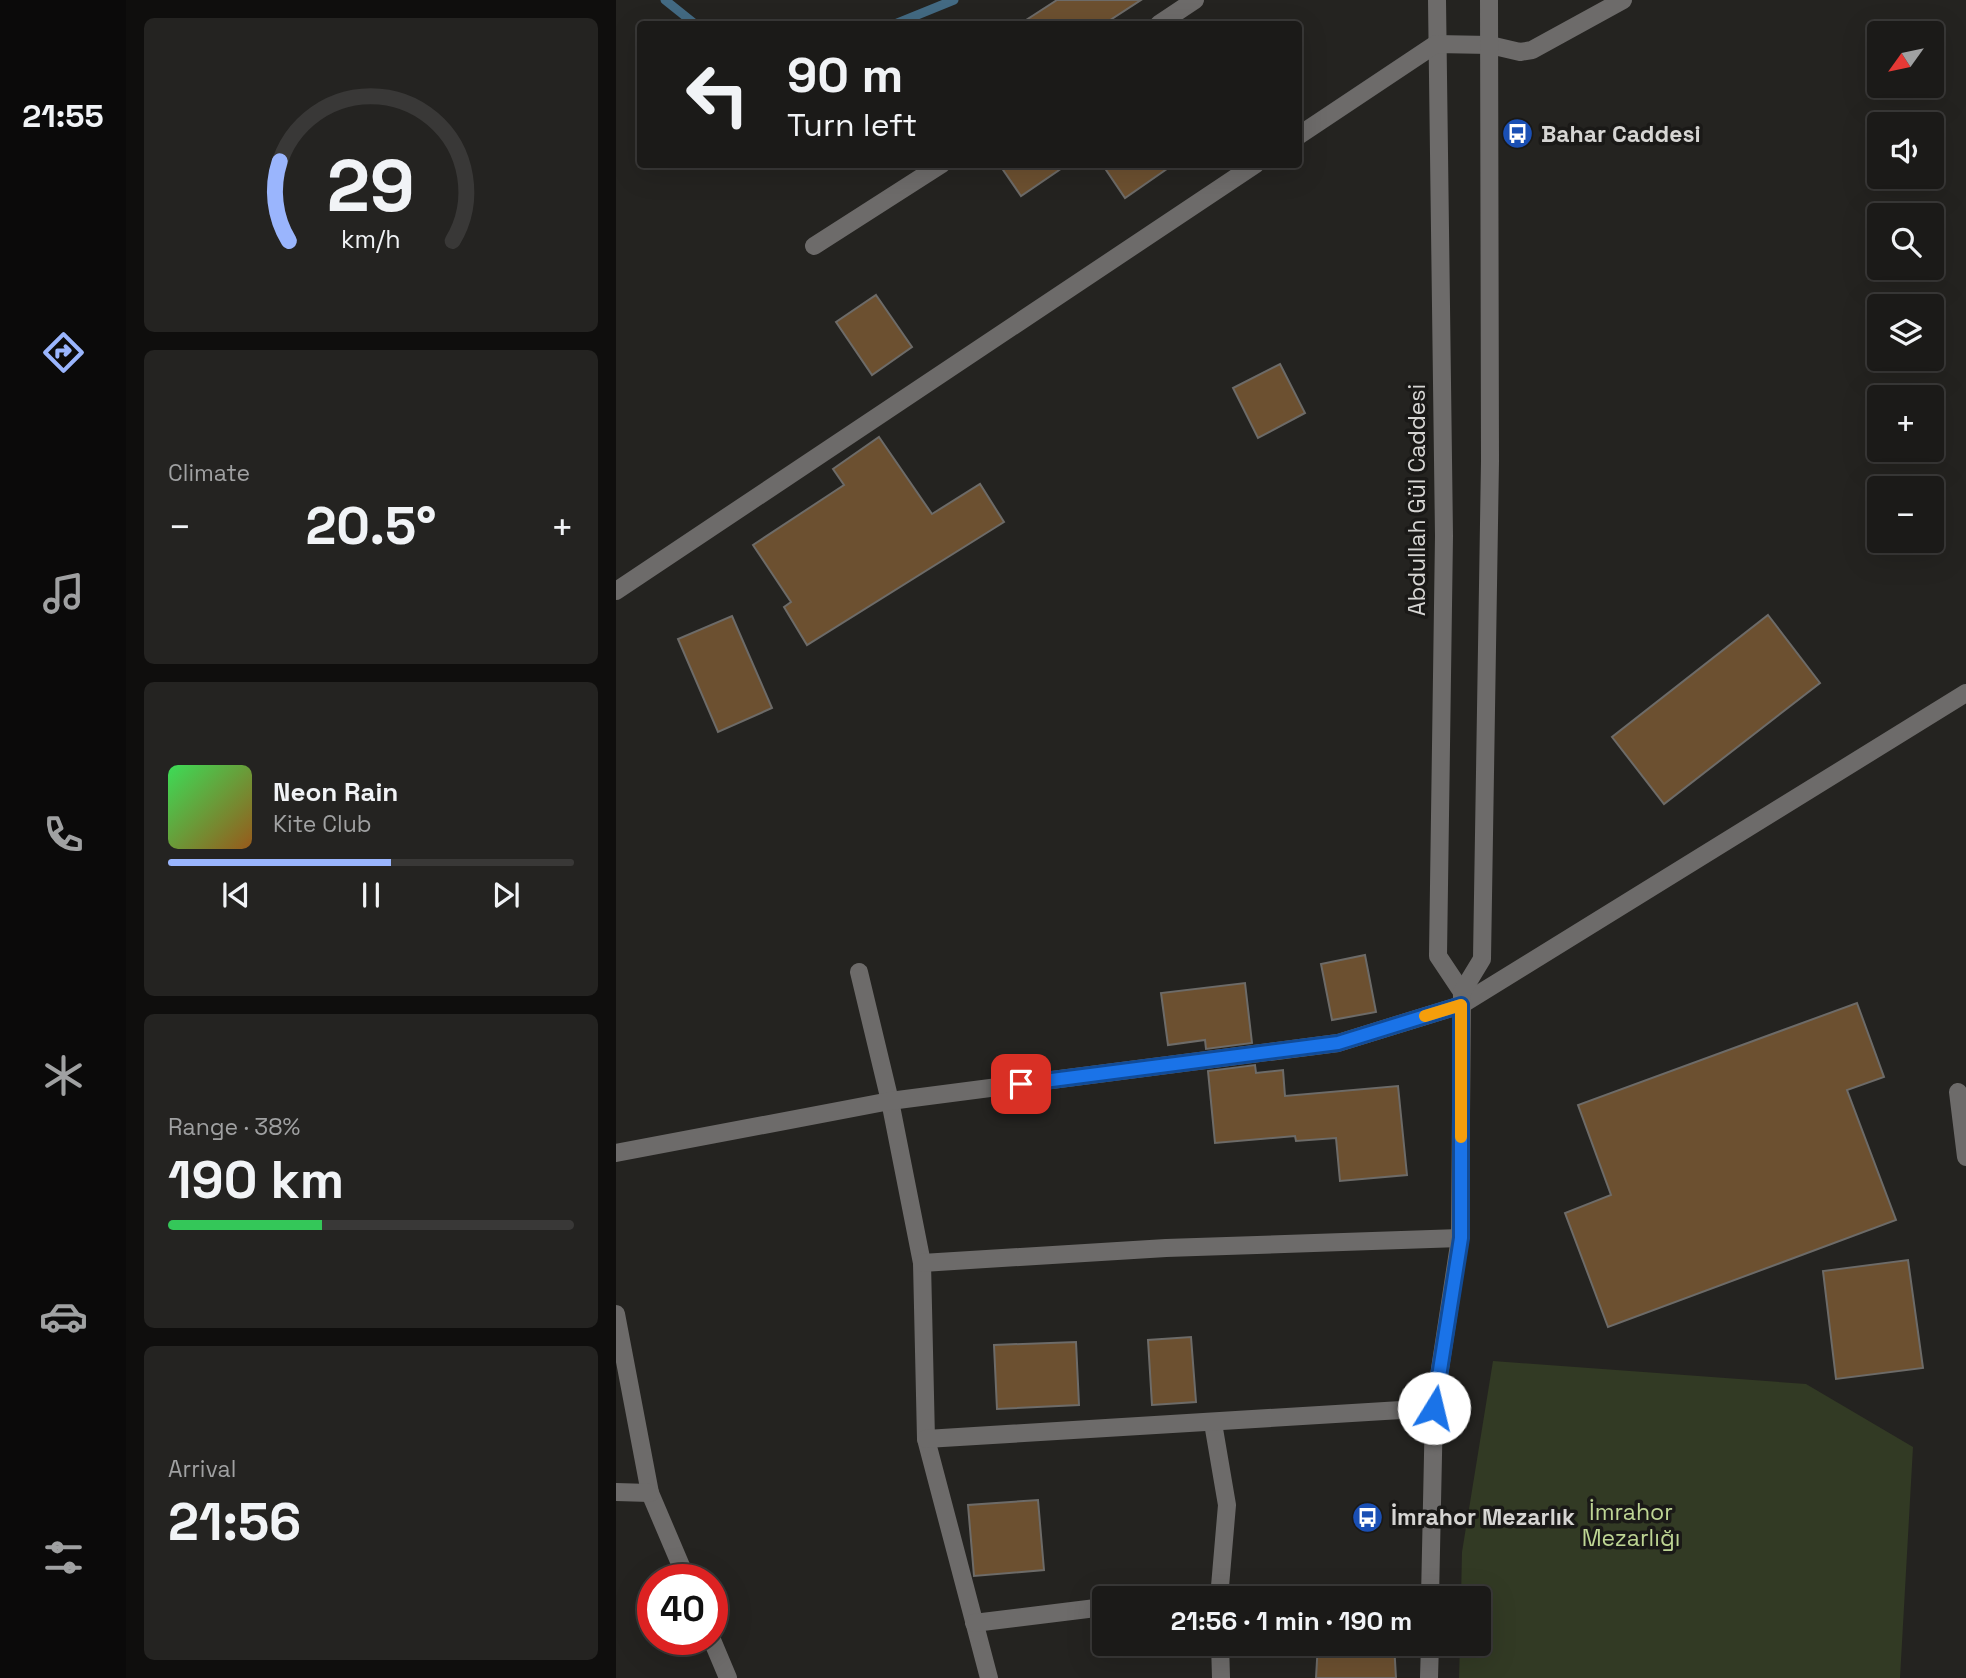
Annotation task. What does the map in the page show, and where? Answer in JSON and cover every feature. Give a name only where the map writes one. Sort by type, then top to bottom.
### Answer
[{"type":"street","points":[[1164,21],[1195,0]]},
{"type":"street","name":"Abdullah Gül Caddesi","points":[[1437,0],[1444,536],[1438,956],[1462,998]]},
{"type":"street","points":[[1430,1586],[1434,1408],[1461,1238],[1462,998],[1482,960],[1490,461],[1489,0]]},
{"type":"street","points":[[1302,133],[1436,44],[1490,45],[1520,52],[1532,50],[1623,0]]},
{"type":"street","points":[[814,246],[936,168]]},
{"type":"street","points":[[616,592],[1250,168]]},
{"type":"street","points":[[616,1153],[890,1101],[1338,1043],[1462,998],[1966,693]]},
{"type":"street","points":[[859,972],[890,1101],[922,1263],[926,1439],[989,1678]]},
{"type":"street","points":[[1958,1092],[1966,1157]]},
{"type":"street","points":[[922,1263],[1166,1248],[1461,1238]]},
{"type":"street","points":[[616,1314],[650,1493],[680,1564]]},
{"type":"street","points":[[926,1439],[1434,1408]]},
{"type":"street","points":[[1213,1423],[1227,1505],[1220,1586]]},
{"type":"street","points":[[616,1492],[650,1493]]},
{"type":"street","points":[[974,1623],[1092,1608]]},
{"type":"street","points":[[718,1655],[728,1678]]},
{"type":"street","points":[[1220,1656],[1221,1678]]},
{"type":"street","points":[[1429,1678],[1430,1656]]},
{"type":"green space","name":"İmrahor Mezarlığı","points":[[1493,1361],[1806,1384],[1913,1447],[1900,1678],[1459,1678],[1460,1656],[1491,1656],[1491,1586],[1461,1586],[1462,1552]]},
{"type":"building","points":[[1057,0],[1141,0],[1109,21],[1025,21]]},
{"type":"building","points":[[1002,168],[1062,168],[1021,196]]},
{"type":"building","points":[[1105,168],[1168,168],[1125,198]]},
{"type":"building","points":[[876,295],[912,347],[872,375],[836,322]]},
{"type":"building","points":[[1280,364],[1305,413],[1258,438],[1233,388]]},
{"type":"building","points":[[879,437],[932,514],[980,484],[1004,522],[807,645],[784,607],[791,602],[753,545],[844,485],[833,469]]},
{"type":"building","points":[[1768,615],[1820,683],[1664,804],[1612,737]]},
{"type":"building","points":[[732,616],[772,708],[718,732],[678,639]]},
{"type":"building","points":[[1365,955],[1376,1012],[1332,1020],[1321,964]]},
{"type":"building","points":[[1245,983],[1252,1043],[1206,1049],[1205,1040],[1168,1045],[1161,993]]},
{"type":"building","points":[[1857,1003],[1884,1077],[1847,1090],[1896,1220],[1608,1327],[1565,1213],[1611,1195],[1578,1105]]},
{"type":"building","points":[[1255,1065],[1256,1073],[1283,1070],[1285,1096],[1398,1086],[1407,1175],[1340,1181],[1336,1138],[1296,1141],[1295,1136],[1215,1143],[1208,1071]]},
{"type":"building","points":[[1908,1260],[1923,1368],[1836,1379],[1823,1271]]},
{"type":"building","points":[[1191,1337],[1196,1402],[1152,1405],[1148,1340]]},
{"type":"building","points":[[1076,1342],[1079,1405],[997,1409],[994,1345]]},
{"type":"building","points":[[1038,1500],[1044,1570],[974,1576],[968,1505]]},
{"type":"building","points":[[1317,1656],[1395,1656],[1396,1678],[1316,1678]]},
{"type":"waterway","points":[[665,0],[691,21]]},
{"type":"waterway","points":[[902,21],[954,0]]},
{"type":"slow traffic","points":[[1425,1016],[1461,1005],[1461,1137]]},
{"type":"place","name":"Bahar Caddesi","points":[[1518,134]]},
{"type":"place","name":"İmrahor Mezarlık","points":[[1368,1517]]},
{"type":"route","points":[[1021,1084],[1338,1043],[1461,1005],[1461,1238],[1434,1408]]}]
